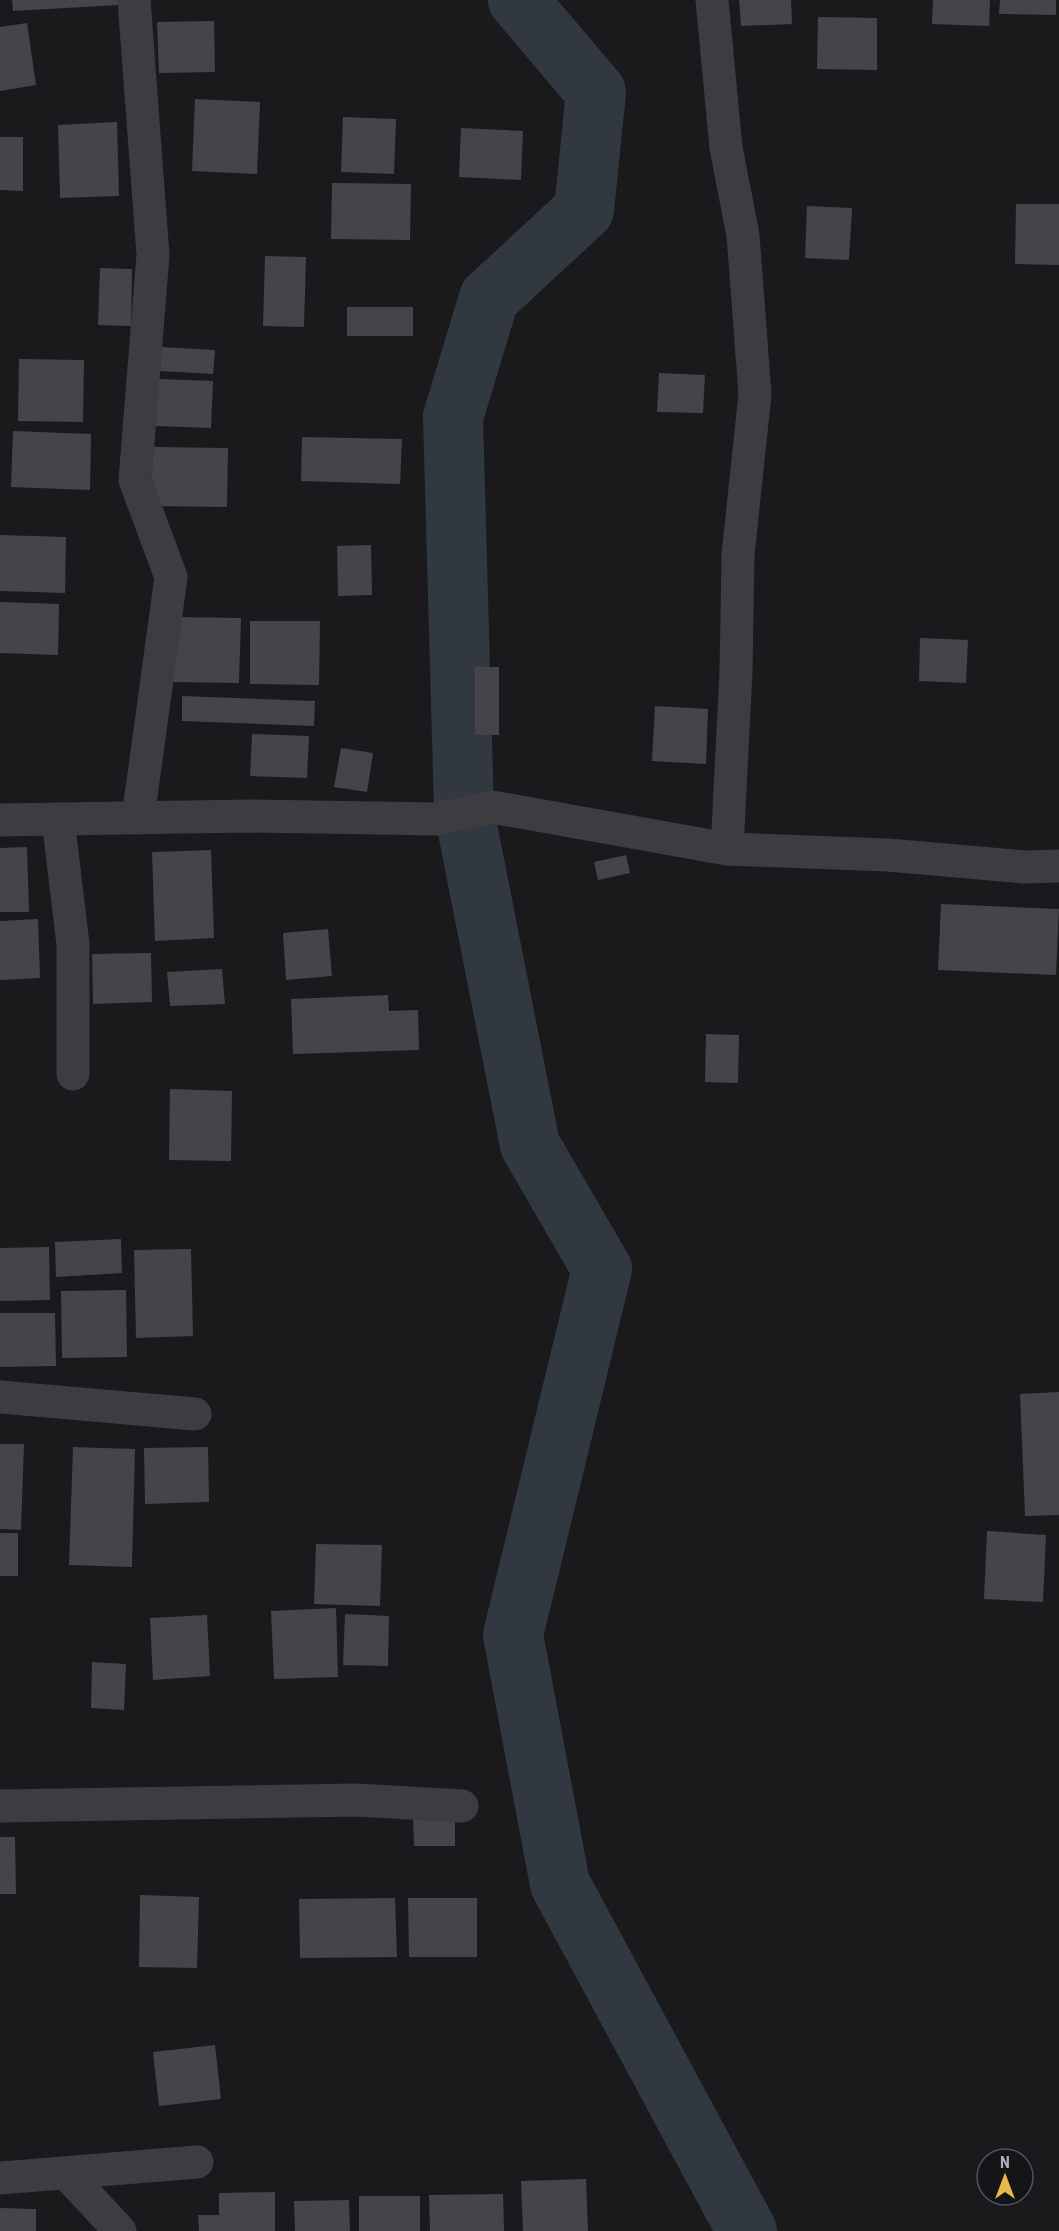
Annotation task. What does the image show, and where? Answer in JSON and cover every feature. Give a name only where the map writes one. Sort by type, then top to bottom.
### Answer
[{"type":"street","points":[[134,0],[153,255],[135,480],[171,577],[138,818]]},
{"type":"street","points":[[712,0],[726,148],[743,235],[754,394],[738,555],[736,672],[727,849]]},
{"type":"street","points":[[0,820],[248,816],[437,819],[492,807],[727,849],[888,855],[1025,867],[1059,866]]},
{"type":"street","points":[[58,819],[72,944],[72,1074]]},
{"type":"street","points":[[0,1397],[195,1414]]},
{"type":"street","points":[[0,1806],[357,1800],[462,1806]]},
{"type":"street","points":[[0,2178],[197,2162]]},
{"type":"street","points":[[67,2174],[120,2231]]},
{"type":"building","points":[[12,0],[118,0],[118,5],[13,11]]},
{"type":"building","points":[[739,0],[791,0],[792,24],[741,26]]},
{"type":"building","points":[[933,0],[990,0],[989,26],[932,24]]},
{"type":"building","points":[[1000,0],[1056,0],[1056,15],[999,14]]},
{"type":"building","points":[[818,17],[877,18],[877,70],[817,69]]},
{"type":"building","points":[[214,21],[215,72],[159,73],[157,22]]},
{"type":"building","points":[[27,23],[36,85],[0,91],[0,27]]},
{"type":"building","points":[[195,99],[260,102],[257,174],[192,171]]},
{"type":"building","points":[[343,117],[396,119],[394,174],[341,172]]},
{"type":"building","points":[[117,122],[119,196],[60,198],[58,125]]},
{"type":"building","points":[[461,128],[523,131],[521,180],[459,177]]},
{"type":"building","points":[[0,137],[23,137],[23,191],[0,190]]},
{"type":"building","points":[[332,183],[411,184],[410,240],[331,239]]},
{"type":"building","points":[[1016,204],[1059,204],[1059,265],[1015,264]]},
{"type":"building","points":[[807,206],[852,208],[849,260],[805,258]]},
{"type":"building","points":[[265,256],[306,257],[304,327],[263,326]]},
{"type":"building","points":[[100,268],[132,269],[131,326],[98,325]]},
{"type":"building","points":[[347,307],[413,307],[413,336],[347,336]]},
{"type":"building","points":[[161,347],[215,350],[213,374],[160,371]]},
{"type":"building","points":[[19,359],[84,360],[83,422],[18,421]]},
{"type":"building","points":[[659,373],[705,375],[703,413],[657,412]]},
{"type":"building","points":[[157,379],[213,381],[211,428],[156,426]]},
{"type":"building","points":[[13,431],[91,434],[90,490],[11,487]]},
{"type":"building","points":[[302,437],[402,439],[400,484],[301,481]]},
{"type":"building","points":[[152,447],[228,448],[227,507],[152,506]]},
{"type":"building","points":[[0,535],[66,537],[65,593],[0,591]]},
{"type":"building","points":[[371,545],[372,595],[338,596],[337,546]]},
{"type":"building","points":[[0,602],[59,604],[58,655],[0,653]]},
{"type":"building","points":[[171,617],[241,618],[239,683],[170,682]]},
{"type":"building","points":[[250,621],[320,621],[319,685],[250,684]]},
{"type":"building","points":[[920,638],[968,640],[966,683],[919,681]]},
{"type":"building","points":[[475,667],[499,667],[499,735],[475,735]]},
{"type":"building","points":[[182,696],[315,701],[314,726],[182,721]]},
{"type":"building","points":[[655,706],[708,709],[706,764],[652,761]]},
{"type":"building","points":[[252,734],[309,736],[307,778],[250,776]]},
{"type":"building","points":[[341,748],[373,753],[367,792],[334,787]]},
{"type":"building","points":[[27,847],[29,912],[0,912],[0,848]]},
{"type":"building","points":[[211,850],[214,938],[155,941],[152,852]]},
{"type":"building","points":[[626,855],[630,873],[598,880],[594,862]]},
{"type":"building","points":[[941,904],[1059,909],[1056,975],[938,970]]},
{"type":"building","points":[[38,919],[40,978],[0,980],[0,921]]},
{"type":"building","points":[[328,929],[332,976],[286,980],[283,933]]},
{"type":"building","points":[[151,953],[152,1002],[93,1004],[92,954]]},
{"type":"building","points":[[222,969],[225,1004],[170,1006],[167,972]]},
{"type":"building","points":[[388,995],[389,1011],[418,1010],[419,1050],[293,1054],[291,999]]},
{"type":"building","points":[[706,1034],[739,1035],[738,1083],[705,1082]]},
{"type":"building","points":[[170,1089],[232,1091],[231,1161],[169,1160]]},
{"type":"building","points":[[121,1239],[122,1273],[56,1277],[55,1242]]},
{"type":"building","points":[[49,1247],[50,1300],[0,1301],[0,1248]]},
{"type":"building","points":[[191,1249],[193,1336],[136,1338],[134,1250]]},
{"type":"building","points":[[126,1290],[127,1357],[62,1358],[61,1291]]},
{"type":"building","points":[[0,1313],[55,1313],[56,1366],[0,1367]]},
{"type":"building","points":[[1059,1392],[1059,1515],[1025,1516],[1020,1394]]},
{"type":"building","points":[[0,1444],[24,1444],[21,1530],[0,1529]]},
{"type":"building","points":[[73,1447],[135,1449],[132,1567],[69,1565]]},
{"type":"building","points":[[208,1447],[209,1502],[145,1504],[144,1448]]},
{"type":"building","points":[[987,1531],[1046,1535],[1043,1602],[984,1599]]},
{"type":"building","points":[[0,1533],[18,1533],[18,1576],[0,1576]]},
{"type":"building","points":[[316,1544],[382,1545],[380,1606],[314,1604]]},
{"type":"building","points":[[336,1608],[338,1677],[274,1679],[271,1611]]},
{"type":"building","points":[[345,1614],[389,1616],[388,1666],[343,1665]]},
{"type":"building","points":[[207,1615],[210,1676],[153,1680],[150,1618]]},
{"type":"building","points":[[92,1662],[126,1664],[124,1710],[91,1708]]},
{"type":"building","points":[[413,1816],[455,1816],[455,1846],[414,1846]]},
{"type":"building","points":[[0,1837],[15,1837],[16,1894],[0,1894]]},
{"type":"building","points":[[140,1895],[199,1897],[197,1968],[139,1967]]},
{"type":"building","points":[[395,1898],[397,1957],[300,1958],[299,1899]]},
{"type":"building","points":[[408,1898],[477,1898],[477,1957],[409,1957]]},
{"type":"building","points":[[215,2045],[221,2099],[159,2106],[153,2052]]},
{"type":"building","points":[[586,2179],[588,2231],[523,2231],[521,2181]]},
{"type":"building","points":[[275,2192],[275,2231],[199,2231],[198,2215],[219,2215],[219,2193]]},
{"type":"building","points":[[503,2194],[504,2231],[430,2231],[429,2195]]},
{"type":"building","points":[[359,2196],[420,2196],[420,2231],[359,2231]]},
{"type":"building","points":[[349,2200],[350,2231],[295,2231],[294,2201]]},
{"type":"building","points":[[0,2208],[36,2209],[36,2231],[0,2231]]},
{"type":"waterway","points":[[518,0],[596,92],[584,210],[489,298],[453,417],[464,811],[530,1145],[602,1269],[513,1635],[560,1884],[747,2231]]}]
